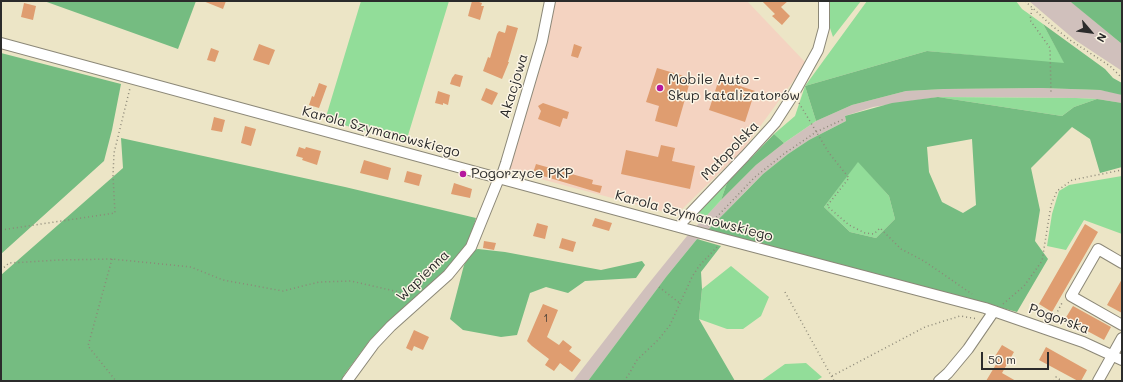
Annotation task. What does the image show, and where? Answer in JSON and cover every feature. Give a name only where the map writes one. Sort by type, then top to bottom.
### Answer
[{"type":"street","name":"Akacjowa","points":[[499,178],[506,164],[542,41],[550,1]]},
{"type":"street","name":"Małopolska","points":[[681,227],[682,221],[745,156],[774,123],[793,95],[818,50],[824,28],[824,1]]},
{"type":"street","name":"Karola Szymanowskiego","points":[[1,43],[722,239],[990,310]]},
{"type":"street","name":"Wapienna","points":[[347,381],[374,344],[391,326],[448,275],[471,248],[499,178]]},
{"type":"street","points":[[1122,263],[1098,248],[1071,296],[1122,325]]},
{"type":"street","points":[[939,381],[948,373],[968,349],[988,320],[990,310]]},
{"type":"street","name":"Pogorska","points":[[990,310],[1069,337],[1117,357]]},
{"type":"street","points":[[1098,381],[1117,357],[1122,338]]},
{"type":"path","points":[[1024,1],[1070,40],[1110,66],[1122,78]]},
{"type":"path","points":[[1032,9],[1030,20],[1050,48],[1052,93]]},
{"type":"path","points":[[1,230],[115,213],[113,176],[114,153],[132,79]]},
{"type":"path","points":[[793,95],[829,153],[849,178],[827,206],[849,225],[865,233],[874,234],[880,228],[901,249],[924,261],[970,292],[990,310],[1024,286],[1042,261],[1050,205],[1057,191],[1072,180],[1122,170]]},
{"type":"path","points":[[712,222],[760,173],[785,153],[816,132],[844,119]]},
{"type":"path","points":[[624,381],[637,360],[659,339],[670,325],[699,266],[718,246],[722,239]]},
{"type":"path","points":[[112,259],[88,346],[116,381]]},
{"type":"path","points":[[1,270],[9,263],[112,259],[191,267],[223,280],[283,291],[319,282],[351,281],[422,298]]},
{"type":"path","points":[[659,287],[681,304]]},
{"type":"path","points":[[785,292],[834,381]]},
{"type":"path","points":[[1052,321],[1066,297],[1071,296]]},
{"type":"path","points":[[832,376],[925,327],[960,316],[988,320]]},
{"type":"path","points":[[1054,381],[1056,377],[1062,381]]},
{"type":"shaded area","points":[[552,1],[747,1],[805,62],[799,73],[743,150],[676,215],[507,170]]},
{"type":"shaded area","points":[[1029,1],[1070,1],[1122,44],[1122,71],[1075,40]]},
{"type":"shaded area","points":[[1041,88],[1100,90],[1117,93],[1122,95],[1122,103],[1097,99],[1076,98],[938,97],[873,107],[845,116],[846,121],[809,140],[788,154],[763,174],[699,240],[697,239],[666,277],[588,381],[573,381],[687,236],[756,165],[816,121],[852,105],[906,91]]},
{"type":"green space","points":[[44,1],[196,1],[178,49]]},
{"type":"green space","points":[[361,1],[449,1],[406,142],[325,120]]},
{"type":"green space","points":[[830,1],[861,1],[833,37],[830,28]]},
{"type":"green space","points":[[867,1],[1016,1],[1022,9],[1043,24],[1065,64],[927,51],[805,86]]},
{"type":"green space","points":[[1070,1],[1122,1],[1122,44],[1072,3]]},
{"type":"green space","points":[[1043,24],[1105,69],[1113,78],[1122,83],[1122,95],[1100,90],[1041,88],[906,91],[852,105],[816,121],[805,86],[927,51],[1064,63]]},
{"type":"green space","points":[[1,53],[121,84],[104,161],[1,254]]},
{"type":"green space","points":[[805,86],[816,121],[784,143],[774,134],[795,116]]},
{"type":"green space","points":[[938,97],[1097,99],[1074,107],[1062,116]]},
{"type":"green space","points":[[938,97],[1062,116],[1074,107],[1097,99],[1122,103],[1122,167],[1100,173],[1090,139],[1072,127],[1031,168],[1040,210],[1035,241],[1048,259],[1017,312],[708,230],[763,174],[788,154],[809,140],[846,121],[845,116],[892,103]],"holes":[[[972,139],[976,205],[963,213],[942,202],[929,172],[927,147]],[[858,162],[889,196],[895,219],[876,238],[850,232],[824,207]]]},
{"type":"green space","points":[[774,134],[784,143],[756,165],[721,200],[727,183]]},
{"type":"green space","points":[[121,138],[345,187],[476,218],[468,246],[449,269],[386,324],[370,340],[344,375],[342,381],[1,381],[1,275],[123,168]]},
{"type":"green space","points":[[858,161],[889,196],[895,219],[876,238],[850,232],[824,207]]},
{"type":"green space","points":[[1122,176],[1122,234],[1084,220],[1066,250],[1047,246],[1052,214],[1059,191],[1069,185]]},
{"type":"green space","points":[[727,183],[721,200],[699,224],[697,212]]},
{"type":"green space","points":[[697,239],[721,246],[701,272],[702,289],[699,319],[735,381],[588,381],[666,277]]},
{"type":"green space","points":[[478,249],[505,252],[601,270],[642,261],[645,265],[636,278],[585,281],[568,293],[546,287],[530,293],[517,335],[501,337],[463,330],[450,319],[464,265],[473,250]]},
{"type":"green space","points":[[731,266],[769,297],[761,316],[743,329],[727,329],[699,319],[702,289]]},
{"type":"green space","points":[[806,363],[822,377],[816,381],[761,381],[785,364]]},
{"type":"building","points":[[203,1],[226,1],[223,9]]},
{"type":"building","points":[[472,1],[482,3],[481,6],[484,6],[480,20],[468,16]]},
{"type":"building","points":[[762,1],[788,1],[781,7],[790,16],[782,25],[772,16],[775,14]]},
{"type":"building","points":[[24,3],[36,6],[33,20],[21,17]]},
{"type":"building","points":[[507,25],[518,28],[509,62],[502,79],[483,71],[488,57],[490,58],[497,34],[499,31],[505,33]]},
{"type":"building","points":[[259,44],[275,50],[269,65],[253,60]]},
{"type":"building","points":[[574,44],[582,47],[578,58],[571,56]]},
{"type":"building","points":[[211,48],[219,51],[215,62],[207,60]]},
{"type":"building","points":[[657,68],[691,78],[677,127],[655,121],[659,106],[646,102]]},
{"type":"building","points":[[455,74],[463,76],[460,87],[450,84]]},
{"type":"building","points":[[719,79],[755,91],[745,122],[709,110]]},
{"type":"building","points":[[319,83],[327,86],[319,108],[309,105],[312,96],[314,97]]},
{"type":"building","points":[[486,88],[498,93],[492,105],[481,100]]},
{"type":"building","points":[[438,91],[450,95],[448,105],[443,103],[443,105],[435,103]]},
{"type":"building","points":[[543,103],[569,112],[567,119],[563,118],[560,127],[538,119],[541,111],[538,106]]},
{"type":"building","points":[[214,117],[225,120],[222,132],[211,130]]},
{"type":"building","points":[[245,126],[256,129],[251,146],[241,143]]},
{"type":"building","points":[[661,145],[675,148],[672,161],[695,166],[690,189],[621,174],[626,150],[658,157]]},
{"type":"building","points":[[299,147],[305,149],[306,147],[321,151],[317,165],[302,160],[303,158],[296,156]]},
{"type":"building","points":[[364,160],[391,168],[388,180],[360,173]]},
{"type":"building","points":[[536,164],[593,180],[592,184],[602,186],[600,193],[533,173]]},
{"type":"building","points":[[407,171],[422,175],[419,186],[404,182]]},
{"type":"building","points":[[454,183],[472,189],[470,198],[451,194]]},
{"type":"building","points":[[595,218],[612,223],[609,231],[592,226]]},
{"type":"building","points":[[537,223],[548,226],[545,239],[533,236]]},
{"type":"building","points":[[1085,224],[1098,232],[1052,312],[1039,304]]},
{"type":"building","points":[[562,238],[576,242],[573,252],[559,248]]},
{"type":"building","points":[[484,241],[496,243],[494,250],[483,248]]},
{"type":"building","points":[[1122,279],[1122,313],[1107,305]]},
{"type":"building","points":[[543,304],[558,310],[547,337],[559,345],[563,340],[572,347],[569,351],[581,360],[572,372],[560,363],[554,371],[545,365],[549,359],[527,341]]},
{"type":"building","points":[[1073,306],[1111,327],[1104,340],[1065,319]]},
{"type":"building","points":[[414,330],[429,337],[423,350],[414,346],[412,351],[406,348]]},
{"type":"building","points":[[1002,345],[1014,352],[1002,373],[1016,381],[986,381],[998,361],[994,358]]},
{"type":"building","points":[[1046,347],[1087,370],[1081,381],[1078,381],[1039,360]]},
{"type":"place","name":"Mobile Auto - Skup katalizatorów","points":[[660,88]]},
{"type":"place","name":"Pogorzyce PKP","points":[[463,174]]}]
